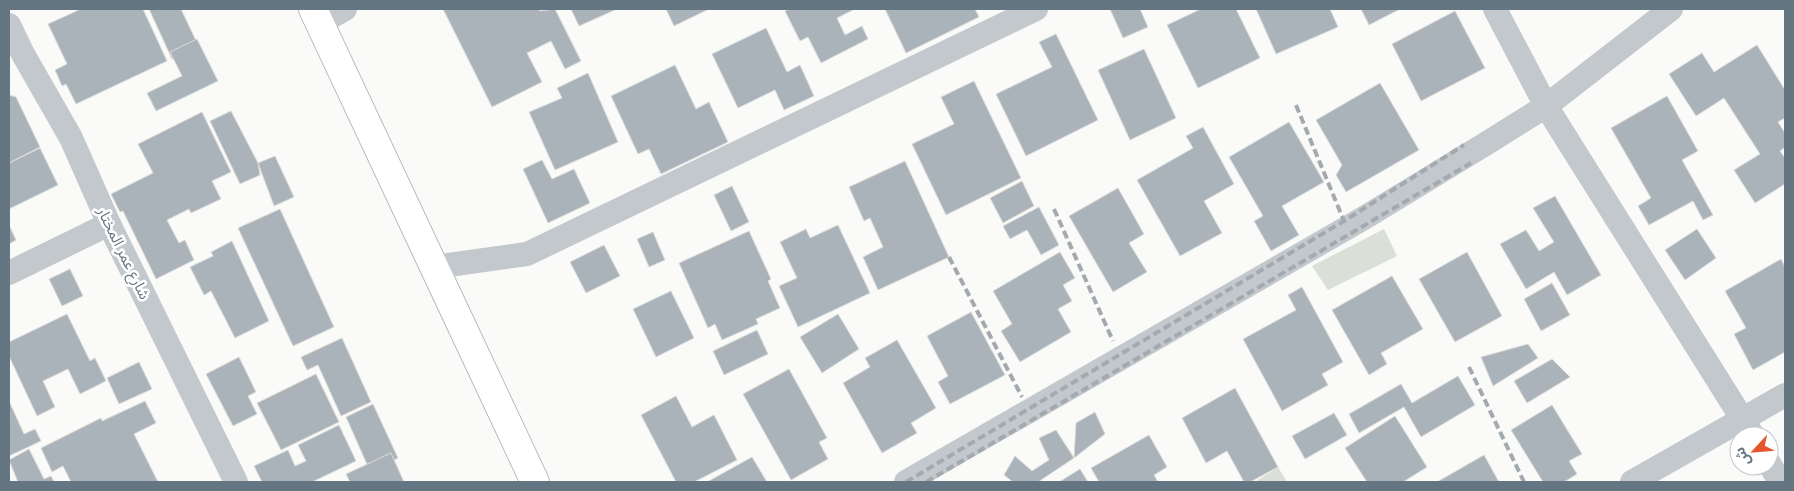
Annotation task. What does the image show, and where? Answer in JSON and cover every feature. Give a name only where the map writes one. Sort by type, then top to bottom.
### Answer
[{"type":"main road","points":[[316,16],[535,482]]},
{"type":"street","points":[[316,16],[345,9]]},
{"type":"street","points":[[434,267],[527,254],[1036,9]]},
{"type":"street","points":[[1495,9],[1546,106],[1747,426]]},
{"type":"street","points":[[906,482],[1364,218],[1546,106],[1671,9]]},
{"type":"street","name":"شارع عمر المختار","points":[[9,25],[16,58],[71,138],[109,224],[236,482]]},
{"type":"street","points":[[9,273],[109,224]]},
{"type":"street","points":[[1750,426],[1785,395]]},
{"type":"street","points":[[1632,482],[1729,437]]},
{"type":"shaded area","points":[[1384,229],[1397,256],[1328,290],[1312,266]]},
{"type":"shaded area","points":[[1278,467],[1287,482],[1255,482]]},
{"type":"building","points":[[81,9],[143,9],[167,61],[76,104],[66,84],[62,86],[55,70],[67,64],[48,24]]},
{"type":"building","points":[[149,9],[181,9],[199,47],[172,59]]},
{"type":"building","points":[[443,9],[539,9],[540,11],[555,9],[581,61],[565,69],[551,41],[527,53],[542,82],[492,107]]},
{"type":"building","points":[[571,9],[617,9],[579,26]]},
{"type":"building","points":[[666,9],[709,9],[674,26]]},
{"type":"building","points":[[790,9],[855,9],[837,18],[845,35],[862,26],[868,39],[821,63],[808,37],[800,41],[785,11]]},
{"type":"building","points":[[885,9],[975,9],[979,17],[906,53]]},
{"type":"building","points":[[1110,9],[1140,9],[1148,27],[1123,38]]},
{"type":"building","points":[[1201,9],[1236,9],[1260,58],[1198,88],[1167,25]]},
{"type":"building","points":[[1256,9],[1330,9],[1338,27],[1276,54]]},
{"type":"building","points":[[1361,9],[1400,9],[1369,25]]},
{"type":"building","points":[[1455,11],[1485,68],[1421,101],[1392,44]]},
{"type":"building","points":[[766,28],[787,72],[800,65],[814,96],[784,110],[775,90],[738,108],[712,54]]},
{"type":"building","points":[[1056,34],[1098,120],[1026,156],[996,94],[1052,67],[1039,42]]},
{"type":"building","points":[[197,39],[218,81],[156,111],[147,93],[182,76],[170,52]]},
{"type":"building","points":[[1757,45],[1785,90],[1785,118],[1778,122],[1785,133],[1785,147],[1780,151],[1785,158],[1785,184],[1755,203],[1734,170],[1760,154],[1724,98],[1696,116],[1669,74],[1702,53],[1714,72]]},
{"type":"building","points":[[1144,49],[1176,118],[1130,140],[1098,70]]},
{"type":"building","points":[[675,65],[696,109],[709,102],[728,142],[661,174],[649,149],[638,154],[611,96]]},
{"type":"building","points":[[588,73],[618,142],[555,170],[529,112],[562,98],[557,88]]},
{"type":"building","points":[[974,81],[1021,178],[946,215],[912,144],[954,124],[941,97]]},
{"type":"building","points":[[1380,83],[1419,150],[1346,192],[1336,175],[1342,165],[1316,120]]},
{"type":"building","points":[[9,95],[16,97],[40,147],[9,163]]},
{"type":"building","points":[[1667,96],[1698,151],[1682,160],[1713,215],[1703,220],[1693,201],[1649,225],[1638,206],[1651,198],[1611,128]]},
{"type":"building","points":[[231,111],[258,163],[260,175],[240,184],[210,121]]},
{"type":"building","points":[[202,112],[231,172],[212,181],[221,199],[191,213],[189,209],[167,220],[179,243],[185,240],[194,260],[156,279],[123,211],[120,212],[111,194],[153,173],[138,144]]},
{"type":"building","points":[[1289,122],[1324,182],[1282,206],[1299,235],[1271,251],[1254,221],[1263,216],[1229,157]]},
{"type":"building","points":[[1203,127],[1234,184],[1204,201],[1222,233],[1180,256],[1137,180],[1193,148],[1186,136]]},
{"type":"building","points":[[40,148],[58,185],[9,209],[9,163]]},
{"type":"building","points":[[275,156],[294,197],[274,206],[258,163]]},
{"type":"building","points":[[542,160],[552,179],[574,169],[590,203],[548,223],[523,169]]},
{"type":"building","points":[[905,161],[949,257],[878,290],[863,257],[883,247],[870,218],[864,221],[849,187]]},
{"type":"building","points":[[1022,181],[1034,206],[1003,223],[990,198]]},
{"type":"building","points":[[732,186],[749,222],[731,231],[714,195]]},
{"type":"building","points":[[1118,188],[1144,234],[1129,243],[1147,272],[1113,292],[1069,216]]},
{"type":"building","points":[[1555,196],[1601,275],[1567,295],[1554,272],[1526,289],[1500,244],[1526,230],[1539,251],[1554,242],[1533,208]]},
{"type":"building","points":[[1039,207],[1059,245],[1041,255],[1027,230],[1010,239],[1003,226]]},
{"type":"building","points":[[280,209],[334,327],[293,346],[238,228]]},
{"type":"building","points":[[9,225],[16,240],[9,244]]},
{"type":"building","points":[[838,225],[870,293],[798,327],[779,286],[797,278],[780,242],[806,229],[810,238]]},
{"type":"building","points":[[1697,229],[1716,258],[1685,280],[1665,250]]},
{"type":"building","points":[[749,231],[771,279],[768,281],[780,308],[756,319],[758,324],[722,340],[715,324],[708,328],[679,263]]},
{"type":"building","points":[[653,232],[665,260],[649,267],[637,239]]},
{"type":"building","points":[[232,241],[269,321],[235,338],[211,291],[204,295],[190,267],[213,256],[211,252]]},
{"type":"building","points":[[604,245],[620,276],[586,293],[570,262]]},
{"type":"building","points":[[1060,252],[1075,278],[1063,285],[1072,301],[1058,309],[1071,332],[1020,362],[1001,331],[1012,324],[993,291]]},
{"type":"building","points":[[1467,252],[1502,316],[1455,342],[1419,279]]},
{"type":"building","points":[[1781,259],[1785,267],[1785,352],[1753,370],[1734,334],[1746,328],[1725,291]]},
{"type":"building","points":[[70,269],[83,296],[62,306],[49,279]]},
{"type":"building","points":[[1392,276],[1423,329],[1381,353],[1387,364],[1369,375],[1332,310]]},
{"type":"building","points":[[1552,283],[1570,315],[1541,331],[1524,299]]},
{"type":"building","points":[[1302,287],[1343,362],[1322,374],[1328,385],[1282,411],[1243,339],[1296,310],[1288,295]]},
{"type":"building","points":[[671,291],[694,338],[656,357],[633,309]]},
{"type":"building","points":[[971,312],[1005,375],[950,404],[938,382],[948,376],[927,336]]},
{"type":"building","points":[[67,314],[90,361],[95,358],[106,381],[80,394],[68,369],[43,381],[55,407],[37,416],[9,356],[9,342]]},
{"type":"building","points":[[838,314],[859,349],[822,373],[800,337]]},
{"type":"building","points":[[757,330],[768,354],[724,375],[713,351]]},
{"type":"building","points":[[342,338],[371,402],[341,416],[318,365],[307,370],[301,357]]},
{"type":"building","points":[[897,340],[936,408],[911,423],[917,433],[882,453],[843,383],[870,367],[865,358]]},
{"type":"building","points":[[1528,344],[1538,358],[1493,386],[1481,357]]},
{"type":"building","points":[[239,357],[256,392],[248,396],[257,414],[233,426],[206,374]]},
{"type":"building","points":[[1552,359],[1570,377],[1527,403],[1514,381]]},
{"type":"building","points":[[139,362],[152,389],[119,404],[107,378]]},
{"type":"building","points":[[789,369],[827,438],[819,442],[828,459],[791,480],[743,394]]},
{"type":"building","points":[[316,374],[339,422],[281,450],[257,403]]},
{"type":"building","points":[[1458,376],[1475,405],[1421,437],[1404,407],[1359,433],[1349,414],[1401,384],[1412,403]]},
{"type":"building","points":[[1235,388],[1278,467],[1250,482],[1244,482],[1227,451],[1206,463],[1182,418]]},
{"type":"building","points":[[676,396],[692,427],[714,415],[737,460],[694,482],[676,482],[641,415]]},
{"type":"building","points":[[9,401],[24,434],[35,429],[41,441],[9,456]]},
{"type":"building","points":[[145,401],[156,423],[134,434],[158,482],[71,482],[63,466],[52,472],[41,448],[101,418],[102,421]]},
{"type":"building","points":[[373,404],[398,458],[370,471],[346,417]]},
{"type":"building","points":[[1552,405],[1582,454],[1569,461],[1577,474],[1564,482],[1543,482],[1511,430]]},
{"type":"building","points":[[1095,412],[1105,434],[1074,458],[1076,423]]},
{"type":"building","points":[[1334,413],[1347,435],[1305,459],[1292,436]]},
{"type":"building","points":[[1395,416],[1427,467],[1403,482],[1367,482],[1345,448]]},
{"type":"building","points":[[339,425],[356,461],[312,482],[262,482],[254,466],[288,450],[295,466],[306,461],[298,445]]},
{"type":"building","points":[[1056,430],[1074,458],[1038,482],[1013,482],[1004,475],[1015,456],[1032,471],[1049,460],[1039,438]]},
{"type":"building","points":[[1149,435],[1167,467],[1154,475],[1158,482],[1099,482],[1091,468]]},
{"type":"building","points":[[29,449],[44,479],[51,476],[54,482],[18,482],[9,460]]},
{"type":"building","points":[[391,453],[404,482],[350,482],[346,474]]},
{"type":"building","points":[[1484,455],[1499,482],[1437,482]]},
{"type":"building","points":[[752,457],[767,482],[707,482]]},
{"type":"building","points":[[1080,469],[1088,482],[1059,482]]},
{"type":"railway","points":[[1296,105],[1344,221]]},
{"type":"railway","points":[[906,482],[1344,221],[1464,145]]},
{"type":"railway","points":[[926,482],[1471,163]]},
{"type":"railway","points":[[1054,209],[1113,341]]},
{"type":"railway","points":[[949,257],[1022,397]]},
{"type":"railway","points":[[1469,367],[1524,482]]}]
